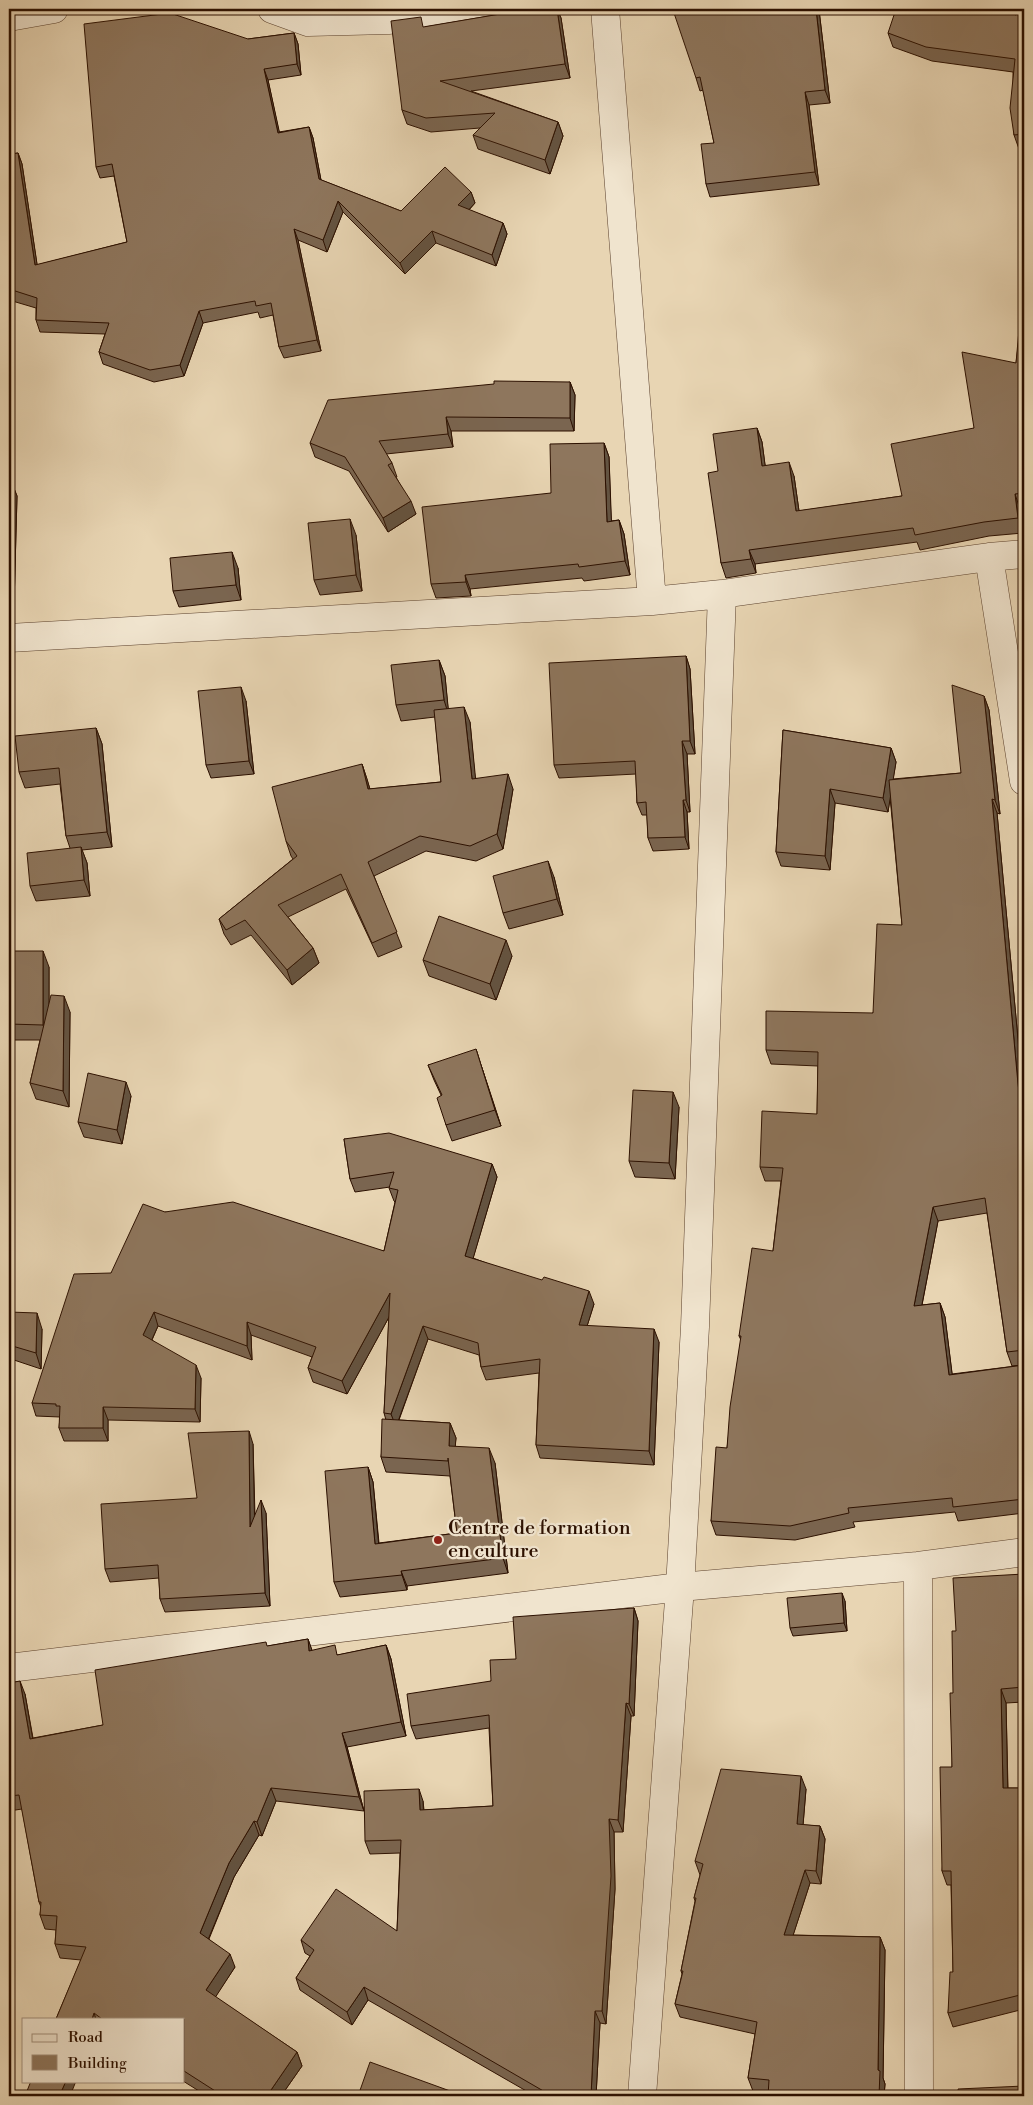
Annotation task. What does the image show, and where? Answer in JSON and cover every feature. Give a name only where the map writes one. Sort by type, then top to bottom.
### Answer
[{"type":"street","points":[[9,17],[54,9]]},
{"type":"street","points":[[272,9],[308,22],[388,20],[480,9]]},
{"type":"street","points":[[605,9],[652,601]]},
{"type":"street","points":[[9,638],[652,601],[722,594],[989,556],[1024,554]]},
{"type":"street","points":[[989,556],[1024,781]]},
{"type":"street","points":[[642,2096],[680,1587],[695,1328],[722,594]]},
{"type":"street","points":[[9,1668],[680,1587],[918,1566],[1024,1552]]},
{"type":"street","points":[[918,1566],[919,2096]]},
{"type":"building","points":[[530,9],[557,9],[565,64],[440,81],[558,122],[545,160],[473,135],[495,113],[426,118],[402,110],[391,21],[421,17],[423,27]]},
{"type":"building","points":[[713,9],[816,9],[825,90],[805,92],[815,172],[706,184],[701,144],[714,143],[700,77],[696,78],[674,13]]},
{"type":"building","points":[[896,9],[999,9],[1016,15],[1016,9],[1024,9],[1024,134],[1014,135],[1010,108],[1015,59],[926,47],[888,33]]},
{"type":"building","points":[[170,13],[248,39],[294,33],[297,64],[264,69],[278,133],[309,127],[319,179],[401,211],[445,167],[471,192],[458,205],[503,223],[492,255],[432,231],[400,263],[338,201],[323,240],[294,229],[317,340],[279,347],[271,303],[256,306],[255,301],[199,311],[180,365],[150,370],[99,352],[109,323],[36,320],[37,298],[9,289],[9,153],[18,153],[35,265],[127,242],[112,164],[96,167],[84,24]]},
{"type":"building","points":[[1024,152],[1024,190],[1019,190]]},
{"type":"building","points":[[1022,297],[1024,298],[1024,493],[1015,494],[1018,518],[984,522],[915,535],[913,528],[749,550],[751,559],[721,563],[708,473],[718,471],[713,434],[757,428],[762,466],[789,462],[796,511],[902,496],[891,444],[974,428],[962,352],[1016,363]]},
{"type":"building","points":[[494,381],[570,382],[570,418],[446,417],[448,434],[379,441],[392,463],[388,465],[411,501],[383,518],[345,457],[310,443],[328,400],[494,384]]},
{"type":"building","points":[[604,443],[607,522],[619,520],[625,561],[579,567],[578,564],[465,575],[466,582],[431,584],[422,507],[551,493],[550,444]]},
{"type":"building","points":[[9,480],[11,481],[9,579]]},
{"type":"building","points":[[350,519],[356,575],[314,580],[308,523]]},
{"type":"building","points":[[232,552],[236,585],[173,591],[170,558]]},
{"type":"building","points":[[686,656],[690,741],[682,741],[686,800],[683,800],[685,837],[648,838],[646,802],[637,803],[635,761],[554,765],[549,663]]},
{"type":"building","points":[[439,660],[444,700],[396,705],[391,665]]},
{"type":"building","points":[[952,685],[984,696],[995,800],[992,799],[1018,1084],[1021,1106],[1024,1106],[1024,1350],[1007,1352],[985,1198],[933,1207],[914,1306],[940,1303],[949,1375],[1024,1365],[1024,1499],[953,1507],[952,1498],[848,1508],[849,1513],[790,1526],[711,1521],[716,1447],[727,1448],[730,1407],[752,1248],[773,1251],[783,1168],[760,1167],[762,1111],[817,1114],[818,1052],[766,1050],[766,1011],[873,1013],[877,924],[902,925],[889,780],[961,773]]},
{"type":"building","points":[[241,687],[249,761],[206,765],[198,691]]},
{"type":"building","points":[[464,707],[472,779],[508,774],[497,834],[470,846],[420,836],[368,862],[397,932],[372,943],[341,874],[278,905],[313,948],[287,970],[245,920],[226,930],[219,919],[297,856],[286,841],[272,787],[362,764],[368,789],[441,782],[434,710]]},
{"type":"building","points":[[96,728],[107,832],[66,836],[59,768],[19,772],[15,736]]},
{"type":"building","points":[[783,730],[891,748],[883,798],[830,789],[825,856],[776,852]]},
{"type":"building","points":[[81,847],[84,880],[30,886],[27,853]]},
{"type":"building","points":[[548,861],[557,899],[503,913],[493,876]]},
{"type":"building","points":[[439,916],[506,940],[490,984],[423,960]]},
{"type":"building","points":[[9,951],[43,951],[43,1025],[9,1024]]},
{"type":"building","points":[[51,995],[64,996],[63,1091],[30,1083]]},
{"type":"building","points":[[476,1049],[495,1110],[446,1125],[437,1098],[442,1095],[428,1065]]},
{"type":"building","points":[[88,1073],[126,1082],[117,1130],[78,1122]]},
{"type":"building","points":[[633,1090],[673,1092],[669,1163],[629,1161]]},
{"type":"building","points":[[389,1133],[492,1164],[465,1256],[542,1280],[544,1277],[589,1291],[579,1325],[654,1329],[649,1451],[536,1445],[540,1359],[481,1367],[478,1343],[423,1326],[391,1414],[384,1413],[390,1293],[342,1381],[308,1368],[316,1347],[247,1322],[247,1346],[154,1312],[143,1335],[196,1365],[195,1409],[103,1407],[103,1428],[59,1428],[60,1406],[56,1406],[56,1404],[32,1403],[74,1274],[111,1273],[143,1204],[165,1212],[233,1202],[384,1251],[398,1190],[389,1188],[394,1172],[350,1179],[344,1139]]},
{"type":"building","points":[[9,1312],[37,1313],[36,1353],[9,1345]]},
{"type":"building","points":[[382,1419],[450,1423],[449,1446],[489,1448],[503,1558],[401,1571],[402,1575],[334,1582],[325,1471],[368,1467],[375,1544],[457,1533],[448,1458],[448,1461],[381,1457]]},
{"type":"building","points":[[249,1431],[250,1527],[261,1500],[265,1593],[160,1599],[158,1565],[105,1569],[101,1504],[197,1498],[188,1433]]},
{"type":"building","points":[[1024,1574],[1024,1687],[1001,1689],[1003,1788],[1024,1788],[1024,1994],[948,2013],[950,1972],[953,1972],[951,1871],[942,1871],[940,1767],[952,1767],[950,1693],[953,1693],[952,1631],[956,1631],[953,1578]]},
{"type":"building","points":[[842,1593],[844,1623],[790,1628],[787,1598]]},
{"type":"building","points":[[634,1608],[629,1704],[626,1703],[618,1820],[609,1819],[611,1876],[602,2011],[595,2011],[591,2096],[552,2096],[364,1987],[347,2012],[296,1978],[314,1950],[301,1940],[336,1889],[397,1931],[401,1840],[365,1841],[364,1791],[419,1789],[420,1810],[493,1806],[489,1715],[411,1726],[407,1694],[491,1681],[490,1660],[516,1659],[513,1617]]},
{"type":"building","points":[[308,1639],[309,1651],[335,1645],[337,1655],[386,1645],[401,1722],[342,1733],[359,1797],[271,1788],[257,1822],[254,1821],[229,1863],[200,1933],[230,1954],[206,1990],[297,2052],[271,2090],[281,2096],[223,2096],[185,2072],[185,2018],[101,2018],[94,2013],[92,2018],[56,2018],[86,1947],[55,1944],[57,1916],[40,1915],[41,1902],[39,1902],[19,1795],[9,1796],[9,1683],[20,1681],[30,1739],[103,1725],[95,1670],[266,1642],[267,1646]]},
{"type":"building","points":[[721,1769],[801,1776],[797,1824],[820,1826],[816,1871],[805,1870],[784,1935],[880,1937],[879,2096],[768,2096],[769,2080],[748,2078],[757,2022],[675,2004],[683,1971],[681,1971],[696,1898],[694,1898],[703,1864],[695,1861]]},
{"type":"building","points":[[370,2062],[464,2096],[358,2096]]},
{"type":"building","points":[[31,2082],[66,2082],[62,2090],[82,2096],[25,2096]]},
{"type":"building","points":[[1024,2086],[1024,2096],[959,2096],[958,2089]]},
{"type":"place","name":"Centre de formation en culture","points":[[438,1540]]}]
